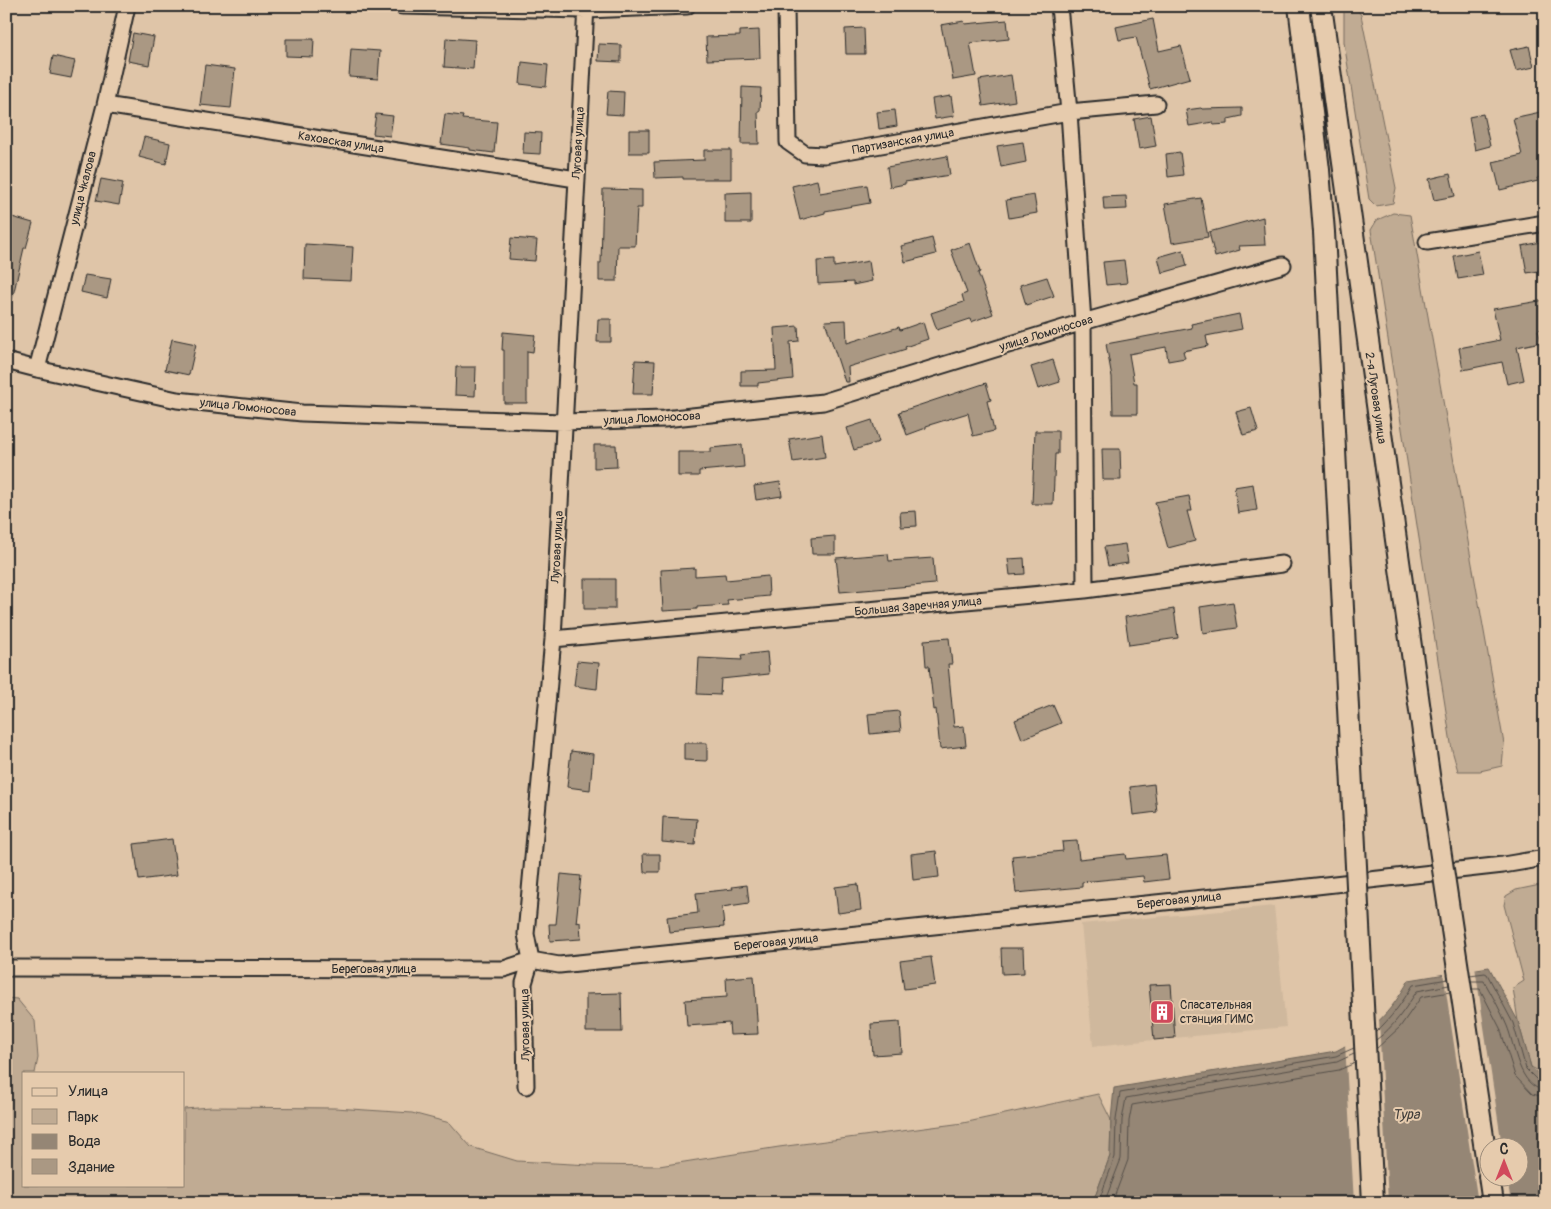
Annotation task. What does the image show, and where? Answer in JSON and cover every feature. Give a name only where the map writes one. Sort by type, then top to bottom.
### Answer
[{"type":"main road","points":[[1299,6],[1324,232],[1373,1203]]},
{"type":"main road","name":"2-я Луговая улица","points":[[1321,6],[1431,789],[1483,1136]]},
{"type":"main road","points":[[1491,1186],[1493,1203]]},
{"type":"street","name":"улица Чкалова","points":[[37,369],[105,105],[127,6]]},
{"type":"street","points":[[402,6],[586,8],[687,6]]},
{"type":"street","name":"Партизанская улица","points":[[786,6],[788,142],[805,154],[824,155],[1069,112],[1156,104]]},
{"type":"street","points":[[1059,6],[1069,112],[1083,322],[1085,590]]},
{"type":"street","name":"Луговая улица","points":[[526,1086],[524,983],[530,960],[526,934],[553,639],[586,8]]},
{"type":"street","name":"Каховская улица","points":[[105,105],[576,179]]},
{"type":"street","points":[[1427,242],[1545,223]]},
{"type":"street","name":"улица Ломоносова","points":[[6,361],[177,400],[302,413],[564,422],[664,419],[823,402],[1083,322],[1283,264]]},
{"type":"street","name":"Большая Заречная улица","points":[[553,639],[1085,590],[1282,564]]},
{"type":"street","name":"Береговая улица","points":[[6,968],[504,969],[530,960],[559,965],[1290,889],[1503,865],[1545,858]]},
{"type":"shaded area","points":[[1274,906],[1286,1027],[1093,1046],[1081,924]]},
{"type":"green space","points":[[1344,6],[1355,6],[1361,15],[1396,188],[1393,203],[1376,206],[1369,199],[1344,42]]},
{"type":"green space","points":[[1393,213],[1410,215],[1504,744],[1502,766],[1480,771],[1458,771],[1452,750],[1371,230],[1377,220]]},
{"type":"green space","points":[[1545,884],[1545,1074],[1531,1067],[1518,1021],[1513,988],[1524,981],[1504,905],[1506,896],[1516,890]]},
{"type":"green space","points":[[6,998],[17,999],[35,1021],[38,1058],[35,1072],[22,1072],[22,1186],[185,1186],[185,1109],[211,1107],[335,1108],[412,1113],[450,1123],[471,1147],[517,1161],[659,1166],[779,1147],[963,1123],[1098,1094],[1111,1120],[1110,1156],[1096,1194],[1087,1203],[6,1203]]},
{"type":"water","name":"Тура","points":[[1489,967],[1518,1021],[1531,1067],[1545,1080],[1545,1203],[1087,1203],[1096,1194],[1110,1156],[1114,1088],[1336,1051],[1359,1037],[1378,1022],[1409,980]]},
{"type":"pier","points":[[1475,967],[1500,1136],[1478,1136],[1478,1186],[1508,1186],[1511,1203],[1478,1203],[1443,972]]},
{"type":"pier","points":[[1379,1019],[1388,1203],[1354,1203],[1345,1043],[1370,1028]]},
{"type":"building","points":[[1153,19],[1159,51],[1181,46],[1190,78],[1150,89],[1136,37],[1119,40],[1116,27]]},
{"type":"building","points":[[1007,20],[1009,39],[970,43],[976,76],[953,80],[947,45],[945,45],[941,25],[964,21],[965,24]]},
{"type":"building","points":[[864,28],[865,54],[846,54],[845,29]]},
{"type":"building","points":[[759,30],[760,58],[707,60],[706,37],[740,36],[740,31]]},
{"type":"building","points":[[133,33],[154,37],[149,65],[128,61]]},
{"type":"building","points":[[446,38],[475,40],[473,69],[444,67]]},
{"type":"building","points":[[286,39],[314,39],[313,57],[286,56]]},
{"type":"building","points":[[599,44],[621,45],[621,62],[598,61]]},
{"type":"building","points":[[1529,46],[1534,67],[1516,71],[1510,50]]},
{"type":"building","points":[[351,49],[380,51],[378,79],[349,77]]},
{"type":"building","points":[[53,56],[75,61],[71,78],[50,74]]},
{"type":"building","points":[[522,62],[548,65],[546,87],[520,84]]},
{"type":"building","points":[[205,65],[235,69],[231,108],[200,105]]},
{"type":"building","points":[[1011,75],[1015,101],[983,106],[979,80]]},
{"type":"building","points":[[742,87],[761,88],[760,111],[758,111],[759,144],[741,144]]},
{"type":"building","points":[[608,91],[624,92],[623,115],[606,114]]},
{"type":"building","points":[[951,96],[954,116],[935,119],[932,99]]},
{"type":"building","points":[[1242,108],[1242,116],[1228,119],[1228,124],[1213,125],[1213,122],[1189,126],[1186,110]]},
{"type":"building","points":[[895,110],[897,126],[879,129],[877,112]]},
{"type":"building","points":[[1545,111],[1545,177],[1537,178],[1538,181],[1500,190],[1493,162],[1522,155],[1513,118]]},
{"type":"building","points":[[376,114],[393,116],[390,136],[373,134]]},
{"type":"building","points":[[445,114],[463,116],[462,119],[497,122],[494,153],[441,144]]},
{"type":"building","points":[[1483,114],[1490,146],[1475,150],[1469,117]]},
{"type":"building","points":[[1151,116],[1156,146],[1139,149],[1134,119]]},
{"type":"building","points":[[629,130],[649,130],[649,153],[629,153]]},
{"type":"building","points":[[524,132],[541,133],[540,154],[523,153]]},
{"type":"building","points":[[144,137],[170,143],[166,164],[139,157]]},
{"type":"building","points":[[1023,142],[1026,162],[1001,167],[997,146]]},
{"type":"building","points":[[704,150],[731,150],[731,179],[655,178],[654,162],[704,160]]},
{"type":"building","points":[[1180,152],[1183,175],[1168,177],[1166,154]]},
{"type":"building","points":[[947,156],[950,175],[905,182],[905,184],[890,187],[887,167]]},
{"type":"building","points":[[1450,174],[1455,196],[1434,200],[1429,179]]},
{"type":"building","points":[[101,179],[123,183],[119,205],[96,201]]},
{"type":"building","points":[[817,180],[820,193],[867,185],[870,203],[825,211],[825,213],[800,220],[792,186]]},
{"type":"building","points":[[603,189],[642,190],[642,208],[637,208],[635,246],[618,246],[617,281],[599,281]]},
{"type":"building","points":[[751,192],[751,223],[725,223],[725,193]]},
{"type":"building","points":[[1034,195],[1037,213],[1009,218],[1006,200]]},
{"type":"building","points":[[1126,196],[1127,209],[1104,210],[1103,197]]},
{"type":"building","points":[[1201,198],[1208,237],[1172,243],[1165,204]]},
{"type":"building","points":[[12,217],[33,223],[26,248],[24,248],[12,300],[6,299],[6,238]]},
{"type":"building","points":[[1263,217],[1265,245],[1239,246],[1240,250],[1215,257],[1209,232]]},
{"type":"building","points":[[511,238],[537,240],[535,261],[509,259]]},
{"type":"building","points":[[932,238],[936,254],[905,262],[901,246]]},
{"type":"building","points":[[1545,241],[1545,270],[1527,273],[1522,246]]},
{"type":"building","points":[[970,243],[980,272],[978,273],[993,314],[971,322],[970,319],[937,330],[931,313],[964,302],[962,295],[967,293],[951,250]]},
{"type":"building","points":[[305,244],[353,247],[351,281],[304,279]]},
{"type":"building","points":[[1183,250],[1187,266],[1162,273],[1158,257]]},
{"type":"building","points":[[1478,251],[1483,275],[1458,279],[1454,256]]},
{"type":"building","points":[[834,260],[834,267],[869,261],[872,281],[853,285],[853,282],[818,284],[817,261]]},
{"type":"building","points":[[1124,260],[1127,283],[1106,285],[1103,262]]},
{"type":"building","points":[[85,275],[111,279],[107,298],[81,292]]},
{"type":"building","points":[[1047,277],[1054,296],[1026,305],[1020,285]]},
{"type":"building","points":[[1545,300],[1545,328],[1538,330],[1541,342],[1517,347],[1524,380],[1507,384],[1502,362],[1463,370],[1459,348],[1500,340],[1493,309]]},
{"type":"building","points":[[1239,314],[1242,329],[1206,336],[1208,346],[1183,351],[1185,358],[1168,361],[1166,347],[1129,354],[1134,383],[1137,383],[1137,414],[1113,414],[1112,377],[1106,344],[1192,328],[1191,324]]},
{"type":"building","points":[[598,319],[611,319],[611,342],[597,342]]},
{"type":"building","points":[[846,320],[847,343],[899,327],[900,330],[923,322],[928,339],[905,347],[906,349],[848,367],[849,382],[845,382],[825,321]]},
{"type":"building","points":[[798,326],[799,341],[790,342],[793,379],[758,383],[758,386],[741,386],[741,371],[776,370],[774,328]]},
{"type":"building","points":[[503,332],[535,335],[533,352],[527,351],[527,403],[504,403]]},
{"type":"building","points":[[172,339],[196,344],[189,375],[165,370]]},
{"type":"building","points":[[635,360],[655,361],[653,394],[633,394]]},
{"type":"building","points":[[1053,360],[1060,382],[1038,389],[1031,367]]},
{"type":"building","points":[[456,367],[476,367],[475,396],[455,395]]},
{"type":"building","points":[[986,383],[991,400],[987,401],[994,431],[973,436],[968,413],[926,426],[926,428],[907,435],[899,412]]},
{"type":"building","points":[[1251,408],[1258,431],[1243,435],[1236,412]]},
{"type":"building","points":[[872,420],[879,442],[854,450],[847,428]]},
{"type":"building","points":[[1035,431],[1058,431],[1058,454],[1055,454],[1053,504],[1032,504]]},
{"type":"building","points":[[822,434],[825,457],[793,462],[789,439]]},
{"type":"building","points":[[594,445],[616,445],[617,467],[594,468]]},
{"type":"building","points":[[742,445],[744,467],[699,471],[699,476],[678,476],[678,452],[711,452],[711,448]]},
{"type":"building","points":[[1102,449],[1120,449],[1121,480],[1103,480]]},
{"type":"building","points":[[780,482],[782,496],[756,500],[754,486]]},
{"type":"building","points":[[1253,484],[1257,510],[1238,513],[1234,487]]},
{"type":"building","points":[[1189,496],[1192,511],[1187,511],[1195,541],[1168,548],[1155,502]]},
{"type":"building","points":[[916,511],[917,526],[901,527],[900,512]]},
{"type":"building","points":[[835,536],[835,554],[812,554],[811,538]]},
{"type":"building","points":[[1125,544],[1128,563],[1108,566],[1104,547]]},
{"type":"building","points":[[888,554],[889,561],[933,558],[935,584],[840,592],[836,558]]},
{"type":"building","points":[[1024,558],[1025,574],[1010,575],[1008,559]]},
{"type":"building","points":[[695,568],[695,576],[725,574],[726,580],[768,576],[769,596],[727,600],[728,605],[663,611],[661,570]]},
{"type":"building","points":[[584,579],[615,579],[615,609],[584,609]]},
{"type":"building","points":[[1233,602],[1237,628],[1203,633],[1200,607]]},
{"type":"building","points":[[1174,609],[1178,638],[1129,645],[1125,617]]},
{"type":"building","points":[[949,638],[952,664],[948,664],[954,727],[964,726],[966,746],[940,749],[936,709],[934,710],[929,666],[926,666],[924,640]]},
{"type":"building","points":[[767,652],[769,674],[721,679],[720,695],[697,694],[699,658],[742,660],[741,655]]},
{"type":"building","points":[[577,661],[599,663],[597,689],[574,686]]},
{"type":"building","points":[[1053,705],[1061,723],[1022,739],[1015,720]]},
{"type":"building","points":[[899,711],[901,731],[870,734],[868,714]]},
{"type":"building","points":[[684,743],[707,743],[707,761],[684,760]]},
{"type":"building","points":[[571,751],[593,754],[590,790],[567,787]]},
{"type":"building","points":[[1154,784],[1157,812],[1133,815],[1130,787]]},
{"type":"building","points":[[663,817],[697,819],[695,845],[662,842]]},
{"type":"building","points":[[172,839],[177,875],[139,880],[134,844]]},
{"type":"building","points":[[1077,841],[1079,859],[1125,854],[1126,859],[1166,855],[1169,879],[1144,882],[1143,876],[1082,882],[1082,887],[1016,893],[1012,856],[1063,851],[1062,842]]},
{"type":"building","points":[[936,851],[939,877],[913,880],[911,854]]},
{"type":"building","points":[[643,854],[660,854],[660,872],[644,872]]},
{"type":"building","points":[[561,874],[581,876],[576,923],[580,922],[581,939],[550,941],[549,924],[556,924]]},
{"type":"building","points":[[858,884],[861,910],[838,913],[835,887]]},
{"type":"building","points":[[747,885],[749,903],[722,907],[724,927],[669,932],[667,917],[698,913],[696,893],[733,889],[732,887]]},
{"type":"building","points":[[1001,948],[1023,948],[1024,973],[1002,974]]},
{"type":"building","points":[[931,957],[935,985],[904,989],[900,961]]},
{"type":"building","points":[[754,976],[758,1034],[730,1035],[729,1023],[687,1026],[685,1000],[727,997],[726,978]]},
{"type":"building","name":"Спасательная станция ГИМС","points":[[1171,984],[1175,1038],[1154,1040],[1149,985]]},
{"type":"building","points":[[621,993],[622,1032],[586,1032],[586,994]]},
{"type":"building","points":[[900,1022],[902,1053],[873,1055],[871,1024]]},
{"type":"place","name":"Спасательная станция ГИМС","points":[[1162,1012]]}]
